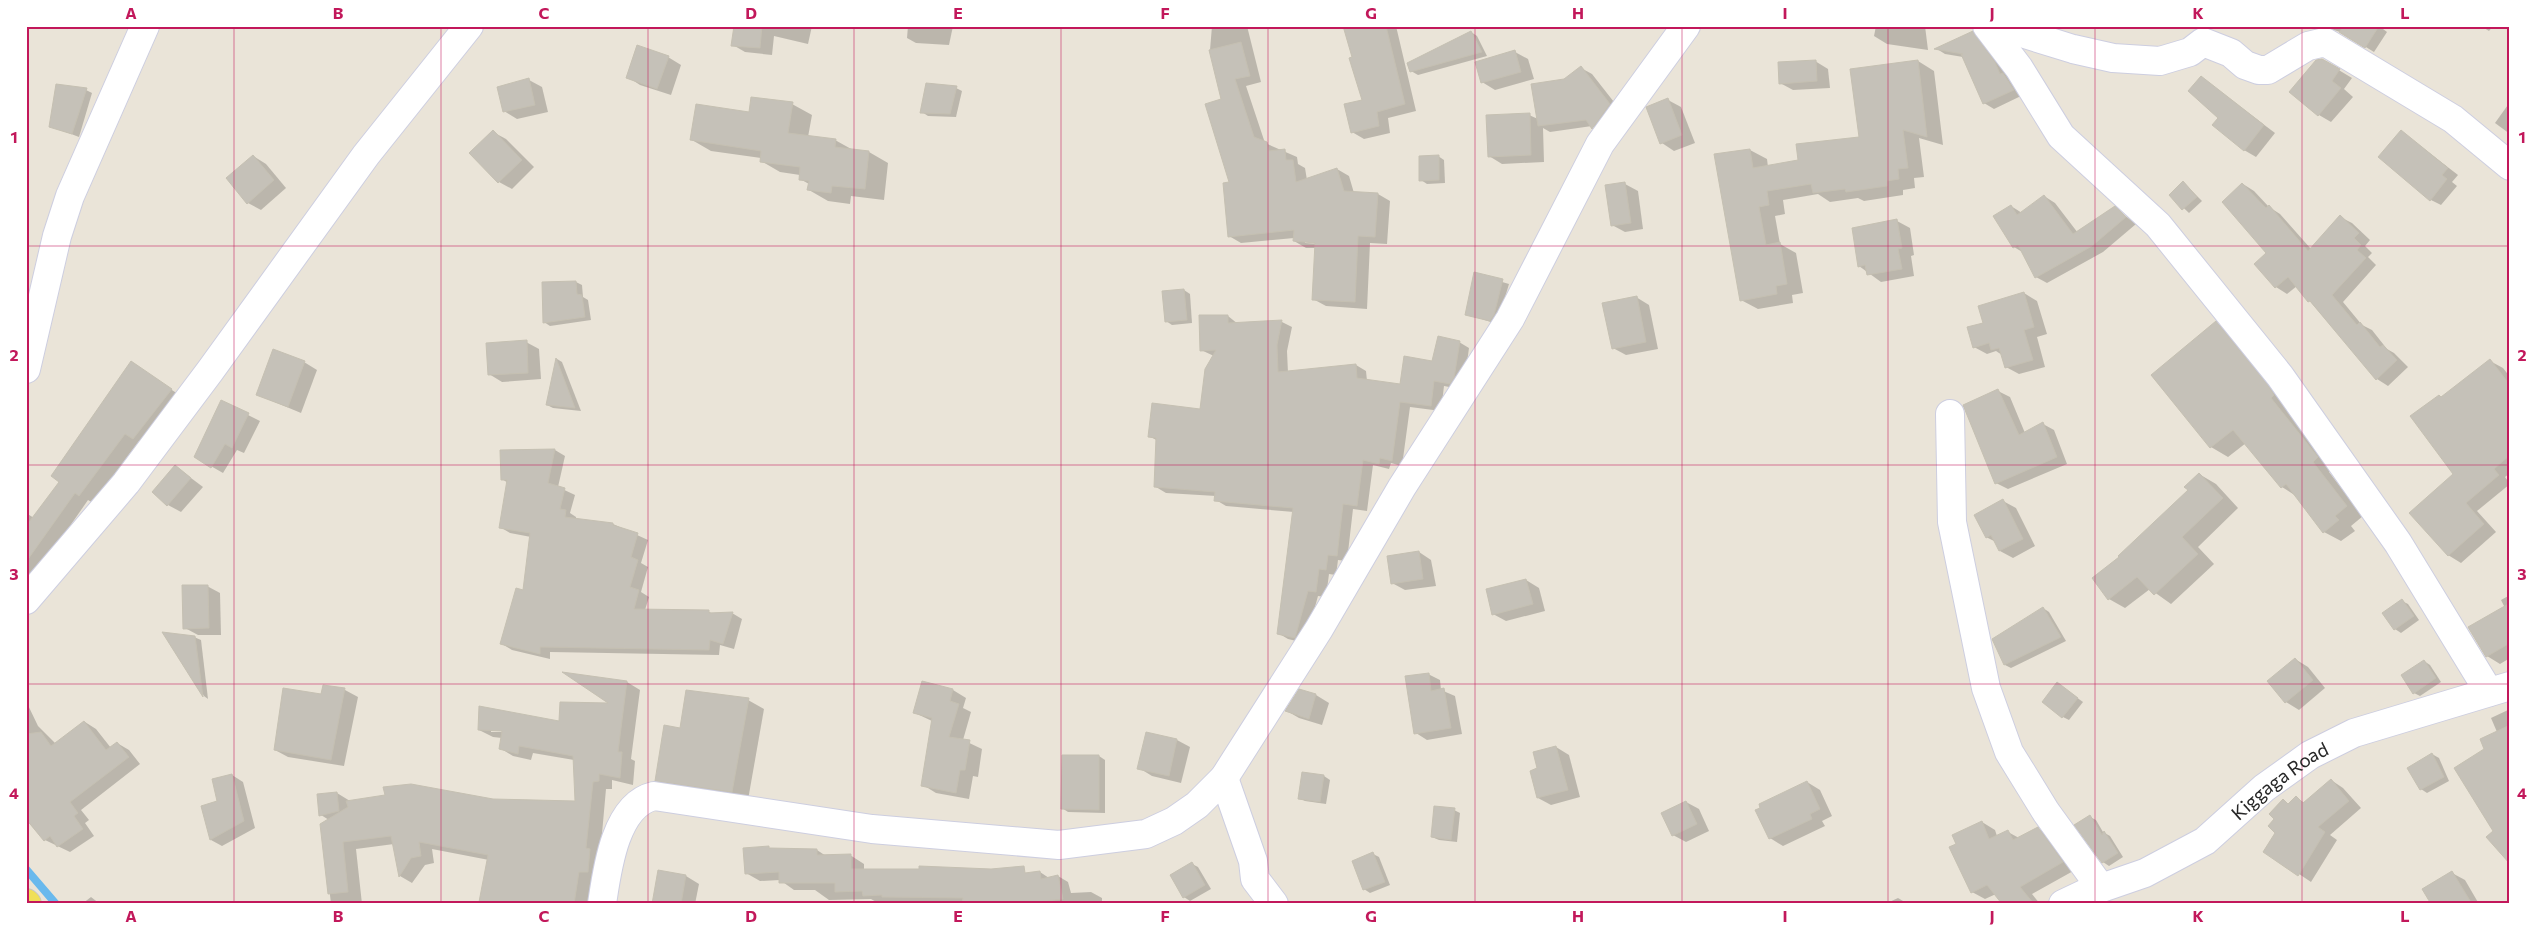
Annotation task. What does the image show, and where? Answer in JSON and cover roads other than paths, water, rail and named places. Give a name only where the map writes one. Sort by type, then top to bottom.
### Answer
[{"type":"street","points":[[26,369],[57,236],[68,204],[145,26]]},
{"type":"street","points":[[26,600],[126,483],[210,371],[366,155],[469,26]]},
{"type":"street","points":[[602,904],[612,854],[620,829],[636,804],[654,796],[872,829],[1059,845],[1146,834],[1174,821],[1197,805],[1224,778],[1318,628],[1402,487],[1510,319],[1600,144],[1686,26]]},
{"type":"street","points":[[1987,26],[2019,68],[2062,136],[2158,225],[2280,376],[2500,689]]},
{"type":"street","points":[[1999,26],[2072,49],[2113,58],[2160,61],[2190,52],[2203,42],[2232,53],[2246,66],[2259,70],[2268,70],[2308,46],[2326,42],[2453,119],[2510,166]]},
{"type":"street","points":[[1950,414],[1952,522],[1986,688],[2008,752],[2046,812],[2101,888]]},
{"type":"street","name":"Kiggaga Road","points":[[2063,904],[2101,888],[2145,873],[2205,841],[2264,788],[2310,754],[2354,733],[2500,689]]},
{"type":"street","points":[[1224,778],[1253,861],[1255,878],[1274,904]]},
{"type":"waterway","points":[[26,869],[56,904]]}]
